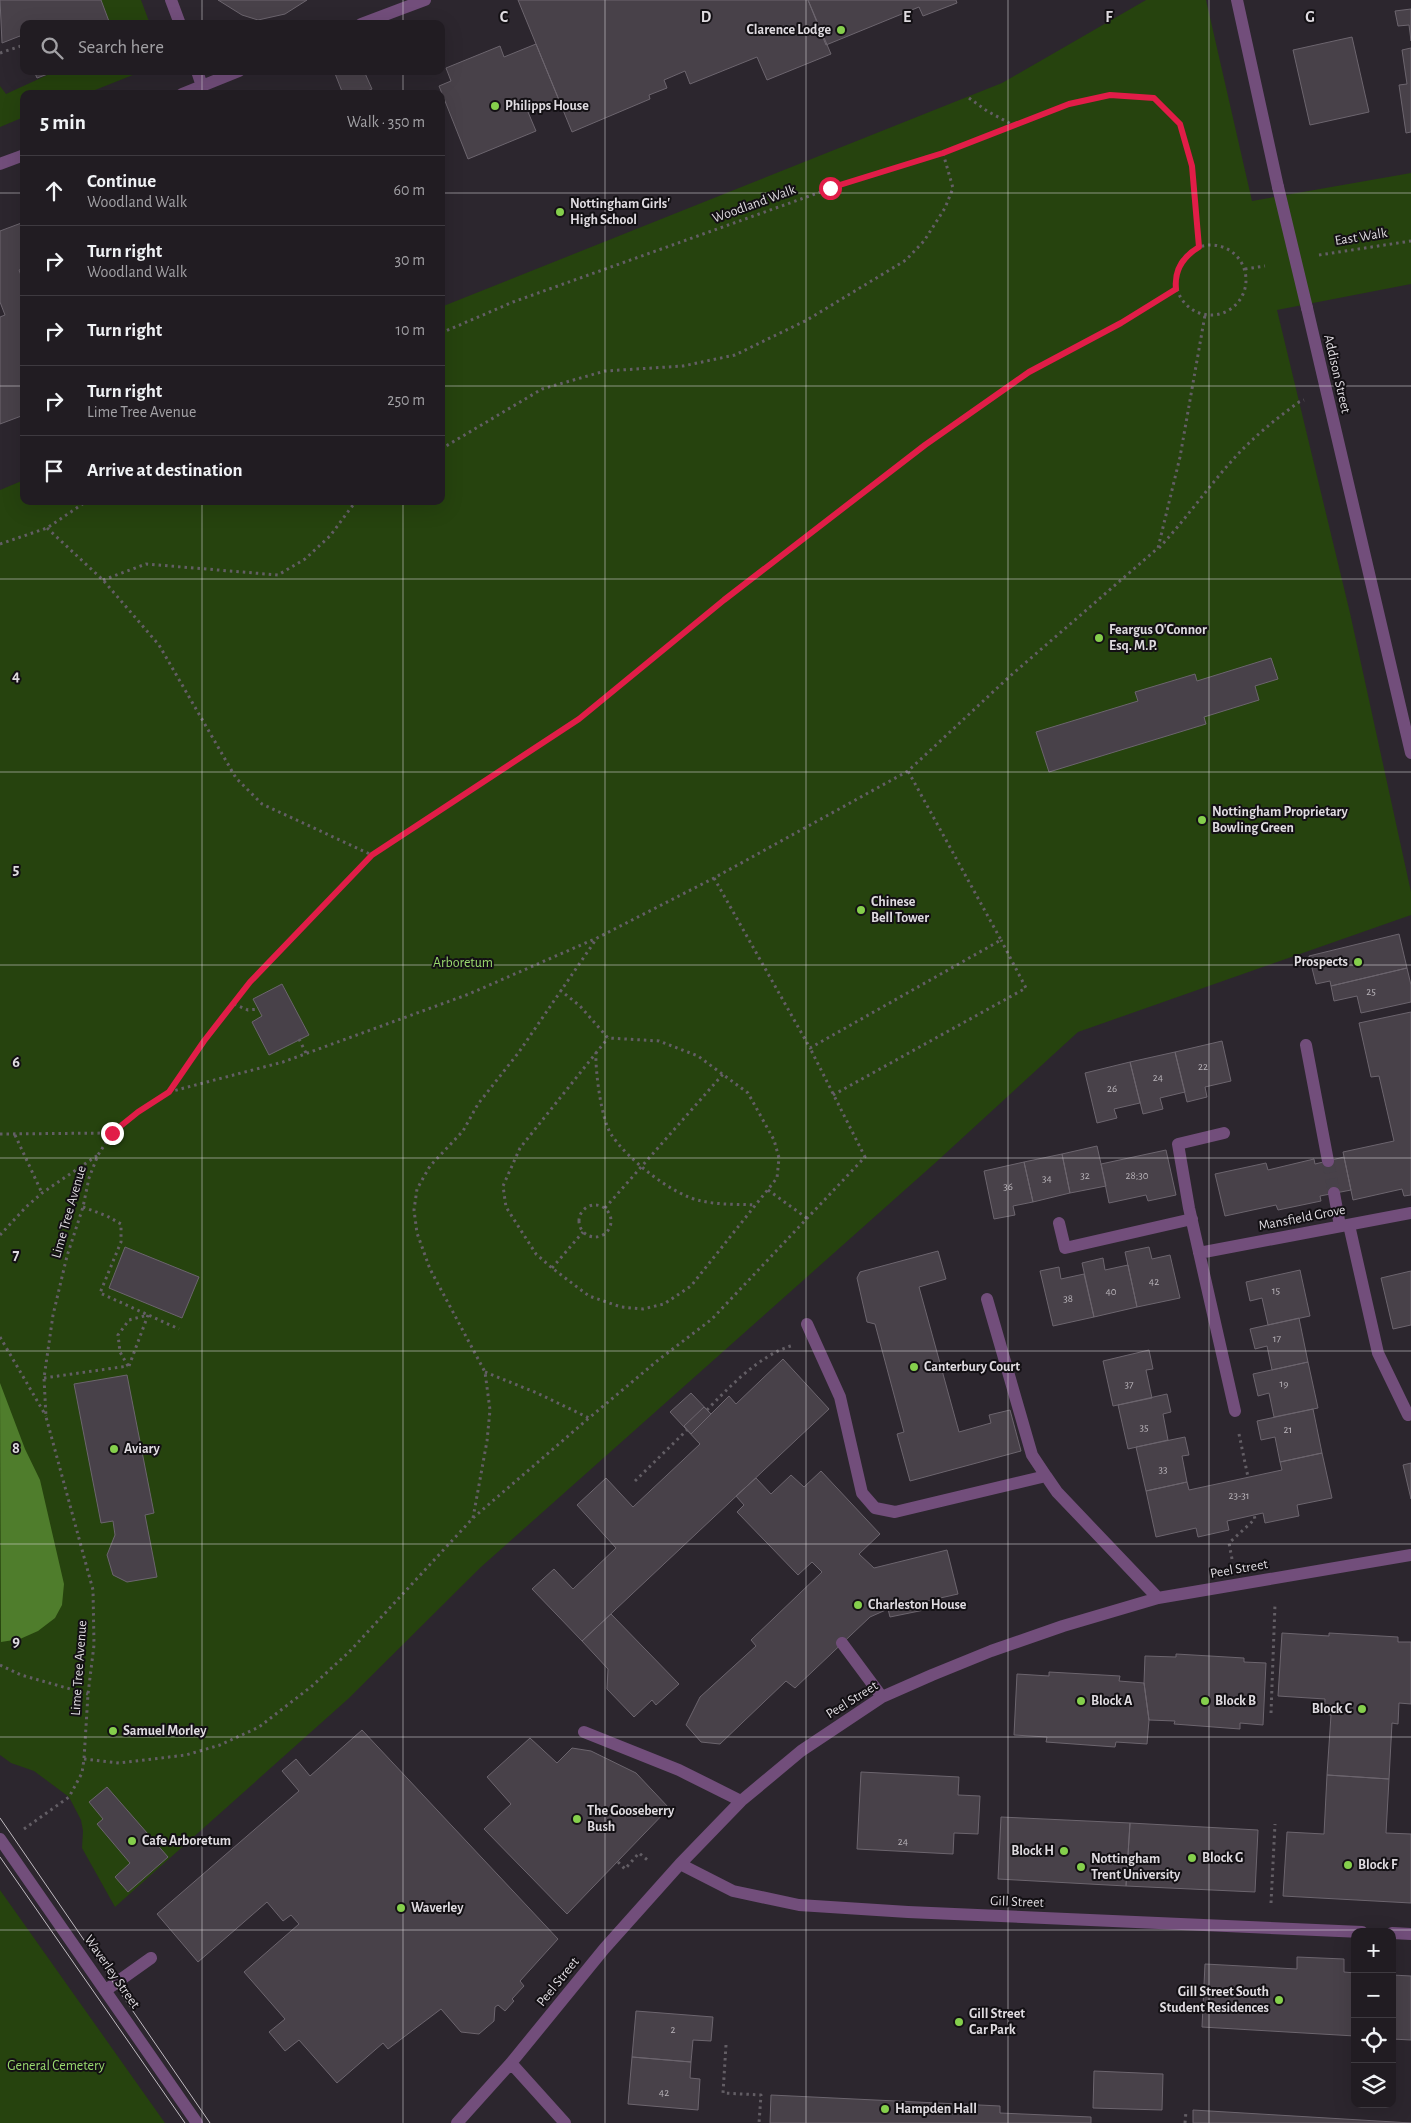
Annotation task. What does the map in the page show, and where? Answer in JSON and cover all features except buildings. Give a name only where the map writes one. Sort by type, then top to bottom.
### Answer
[{"type":"street","points":[[171,0],[178,20]]},
{"type":"street","points":[[372,20],[425,0]]},
{"type":"street","name":"Addison Street","points":[[1237,0],[1325,392],[1407,716],[1411,753]]},
{"type":"street","points":[[198,75],[202,86]]},
{"type":"street","points":[[192,90],[229,75]]},
{"type":"street","points":[[0,164],[20,156]]},
{"type":"street","points":[[1306,1045],[1328,1161]]},
{"type":"street","points":[[1224,1133],[1178,1144],[1190,1213],[1235,1411]]},
{"type":"street","points":[[1334,1193],[1345,1225],[1378,1353],[1408,1415]]},
{"type":"street","points":[[1059,1223],[1065,1248],[1190,1213]]},
{"type":"street","name":"Mansfield Grove","points":[[1199,1253],[1411,1213]]},
{"type":"street","points":[[987,1299],[1032,1455],[1056,1492],[1158,1598]]},
{"type":"street","points":[[807,1324],[840,1397],[862,1493],[875,1508],[895,1512],[1046,1476]]},
{"type":"street","name":"Peel Street","points":[[457,2123],[511,2063],[610,1943],[680,1864],[741,1801],[802,1751],[882,1697],[991,1651],[1063,1626],[1158,1598],[1411,1555]]},
{"type":"street","points":[[842,1643],[882,1697]]},
{"type":"street","points":[[584,1732],[679,1770],[741,1801]]},
{"type":"street","name":"Waverley Street","points":[[2,1841],[198,2123]]},
{"type":"street","name":"Gill Street","points":[[680,1864],[733,1891],[799,1905],[918,1913],[1351,1932]]},
{"type":"street","points":[[1396,1933],[1411,1934]]},
{"type":"street","points":[[106,1990],[151,1958]]},
{"type":"street","points":[[511,2063],[565,2123]]},
{"type":"path","points":[[0,53],[20,46]]},
{"type":"path","name":"Woodland Walk","points":[[445,331],[513,302],[830,188],[943,153],[1069,104],[1110,95],[1154,98],[1180,124],[1192,166],[1199,247]]},
{"type":"path","points":[[969,98],[987,111],[1013,125]]},
{"type":"path","points":[[445,446],[542,389],[605,371],[683,366],[735,355],[807,320],[906,260],[924,241],[945,208],[953,188],[943,153]]},
{"type":"path","name":"East Walk","points":[[1314,256],[1411,241]]},
{"type":"path","points":[[1216,246],[1226,248],[1236,255],[1245,269],[1245,291],[1235,306],[1227,312],[1205,315],[1189,306],[1176,289],[1179,266],[1185,257],[1199,247],[1216,246]]},
{"type":"path","points":[[1245,269],[1265,266]]},
{"type":"path","name":"Lime Tree Avenue","points":[[2,1841],[70,1797],[82,1773],[94,1645],[93,1590],[46,1417],[44,1378],[53,1315],[67,1256],[83,1207],[89,1178],[98,1155],[112,1133],[138,1112],[169,1092],[204,1041],[250,982],[372,855],[579,719],[724,600],[925,445],[1029,372],[1121,323],[1176,289]]},
{"type":"path","points":[[1158,548],[1180,458],[1205,315]]},
{"type":"path","points":[[169,1092],[283,1062],[460,997],[597,938],[714,878],[908,772],[1009,677],[1158,548],[1182,524],[1237,455],[1265,427],[1298,402],[1325,392]]},
{"type":"path","points":[[0,544],[47,528],[81,505]]},
{"type":"path","points":[[103,580],[146,564],[278,576],[305,559],[330,536],[353,505]]},
{"type":"path","points":[[47,528],[103,580],[159,645],[236,778],[262,804],[372,855]]},
{"type":"path","points":[[833,1095],[1026,988],[908,772]]},
{"type":"path","points":[[84,1759],[119,1763],[186,1755],[220,1745],[259,1727],[312,1686],[348,1652],[473,1518],[657,1361],[712,1319],[865,1157],[810,1048],[714,878]]},
{"type":"path","points":[[473,1518],[487,1441],[490,1410],[486,1372],[430,1269],[417,1233],[414,1210],[417,1189],[430,1166],[463,1131],[478,1104],[519,1052],[597,938]]},
{"type":"path","points":[[810,1048],[1001,940]]},
{"type":"path","points":[[560,990],[580,1006],[608,1038],[659,1041],[698,1056],[724,1073],[748,1093],[774,1140],[780,1158],[777,1178],[691,1286],[664,1304],[643,1308],[621,1307],[589,1296],[552,1268],[536,1254],[506,1207],[503,1186],[520,1148],[608,1038]]},
{"type":"path","points":[[234,1004],[248,1010],[259,1009]]},
{"type":"path","points":[[299,1039],[306,1053]]},
{"type":"path","points":[[596,1051],[595,1063],[603,1111],[610,1134],[641,1168],[677,1191],[701,1201],[755,1205]]},
{"type":"path","points":[[605,1208],[724,1073]]},
{"type":"path","points":[[0,1134],[15,1136],[112,1133]]},
{"type":"path","points":[[15,1136],[42,1193]]},
{"type":"path","points":[[0,1235],[42,1193],[98,1155]]},
{"type":"path","points":[[768,1190],[808,1219]]},
{"type":"path","points":[[595,1205],[605,1208],[612,1221],[608,1233],[596,1238],[583,1232],[579,1222],[583,1210],[595,1205]]},
{"type":"path","points":[[83,1207],[107,1216],[121,1224],[120,1242],[100,1293],[179,1329]]},
{"type":"path","points":[[552,1268],[583,1232]]},
{"type":"path","points":[[128,1366],[120,1352],[118,1336],[129,1320],[148,1315]]},
{"type":"path","points":[[128,1366],[148,1315]]},
{"type":"path","points":[[0,1338],[46,1417]]},
{"type":"path","points":[[707,1410],[735,1382],[779,1349],[814,1339]]},
{"type":"path","points":[[44,1378],[128,1366]]},
{"type":"path","points":[[486,1372],[538,1393],[589,1418]]},
{"type":"path","points":[[1235,1411],[1248,1477]]},
{"type":"path","points":[[635,1481],[687,1430]]},
{"type":"path","points":[[1231,1551],[1229,1543],[1256,1518],[1254,1515]]},
{"type":"path","points":[[1270,1713],[1276,1578]]},
{"type":"path","points":[[0,1665],[21,1675],[88,1694]]},
{"type":"path","points":[[1269,1928],[1275,1824]]},
{"type":"path","points":[[618,1862],[625,1869],[639,1853]]},
{"type":"path","points":[[726,2045],[723,2093],[760,2095],[759,2123]]},
{"type":"path","points":[[1185,2123],[1186,2111]]},
{"type":"green space","points":[[101,0],[141,0],[148,20],[108,20]]},
{"type":"green space","name":"Arboretum","points":[[1146,0],[1206,0],[1252,201],[1411,173],[1411,284],[1277,310],[1350,613],[1411,892],[1411,915],[1078,1032],[934,1164],[481,1567],[348,1699],[115,1907],[82,1848],[83,1831],[81,1820],[69,1797],[34,1771],[11,1763],[0,1755],[0,490],[20,482],[20,505],[445,505],[445,305],[1002,83]]},
{"type":"green space","points":[[47,75],[133,75],[95,90],[20,90],[20,119],[0,127],[0,86],[6,94]]},
{"type":"green space","name":"General Cemetery","points":[[0,1890],[165,2123],[0,2123]]},
{"type":"shaded area","points":[[0,1383],[25,1449],[40,1480],[64,1584],[62,1605],[55,1618],[38,1631],[20,1639],[1,1642]]},
{"type":"tunnel","points":[[1328,1161],[1334,1193]]},
{"type":"tram line","points":[[0,1818],[210,2123]]},
{"type":"tram line","points":[[0,1857],[185,2123]]},
{"type":"place","name":"Clarence Lodge","points":[[841,30]]},
{"type":"place","name":"Philipps House","points":[[495,106]]},
{"type":"place","name":"Nottingham Girls' High School","points":[[560,212]]},
{"type":"place","name":"Feargus O'Connor Esq. M.P.","points":[[1099,638]]},
{"type":"place","name":"Nottingham Proprietary Bowling Green","points":[[1202,820]]},
{"type":"place","name":"Chinese Bell Tower","points":[[861,910]]},
{"type":"place","name":"Prospects","points":[[1358,962]]},
{"type":"place","name":"Canterbury Court","points":[[914,1367]]},
{"type":"place","name":"Aviary","points":[[114,1449]]},
{"type":"place","name":"Charleston House","points":[[858,1605]]},
{"type":"place","name":"Block A","points":[[1081,1701]]},
{"type":"place","name":"Block B","points":[[1205,1701]]},
{"type":"place","name":"Block C","points":[[1362,1709]]},
{"type":"place","name":"Samuel Morley","points":[[113,1731]]},
{"type":"place","name":"The Gooseberry Bush","points":[[577,1819]]},
{"type":"place","name":"Cafe Arboretum","points":[[132,1841]]},
{"type":"place","name":"Block H","points":[[1064,1851]]},
{"type":"place","name":"Block G","points":[[1192,1858]]},
{"type":"place","name":"Block F","points":[[1348,1865]]},
{"type":"place","name":"Nottingham Trent University","points":[[1081,1867]]},
{"type":"place","name":"Waverley","points":[[401,1908]]},
{"type":"place","name":"Gill Street South Student Residences","points":[[1279,2000]]},
{"type":"place","name":"Gill Street Car Park","points":[[959,2022]]},
{"type":"place","name":"Hampden Hall","points":[[885,2109]]},
{"type":"route","points":[[112,1133],[138,1112],[169,1092],[204,1041],[250,982],[372,855],[579,719],[724,600],[925,445],[1029,372],[1121,323],[1176,289],[1179,266],[1185,257],[1199,247],[1192,166],[1180,124],[1154,98],[1110,95],[1069,104],[943,153],[830,188]]}]
